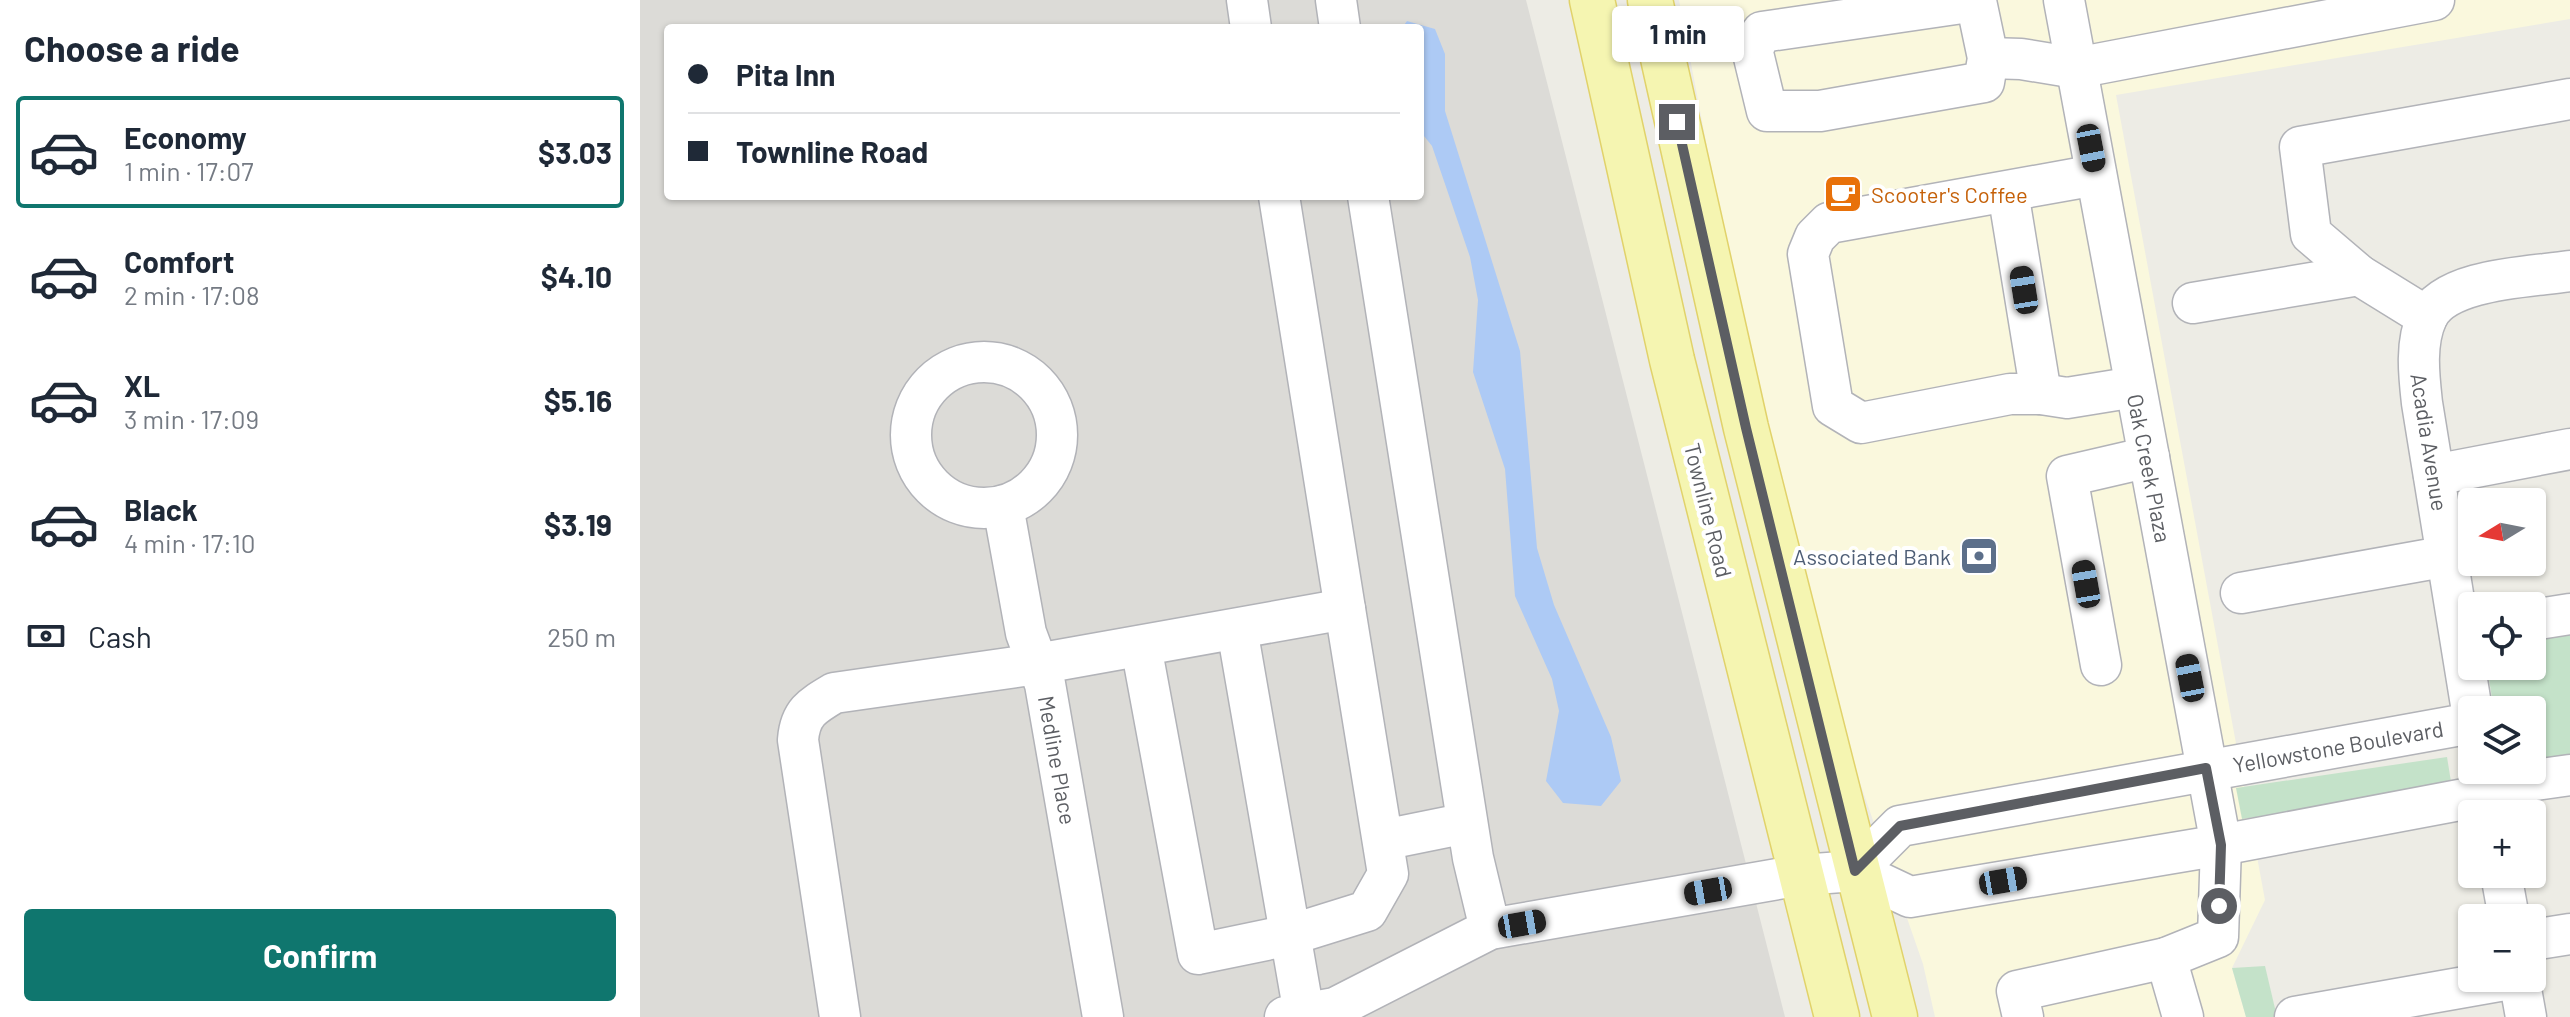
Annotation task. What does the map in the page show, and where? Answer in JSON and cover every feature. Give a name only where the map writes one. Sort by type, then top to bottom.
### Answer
[{"type":"main road","name":"Townline Road","points":[[1592,0],[1672,360],[1837,1017]]},
{"type":"main road","points":[[1650,0],[1746,428],[1855,871],[1895,1017]]},
{"type":"street","points":[[1247,0],[1250,24]]},
{"type":"street","points":[[1336,0],[1339,24]]},
{"type":"street","points":[[1747,0],[1757,41]]},
{"type":"street","points":[[1976,0],[1988,58],[1984,82],[1820,111],[1767,111],[1752,49],[1762,32],[1976,0]]},
{"type":"street","name":"Oak Creek Plaza","points":[[2064,0],[2221,845],[2218,937],[2166,958]]},
{"type":"street","points":[[1988,58],[2021,59],[2076,68],[2434,0]]},
{"type":"street","points":[[2570,99],[2300,147],[2311,234],[2359,275],[2427,317],[2445,297],[2467,287],[2570,271]]},
{"type":"street","points":[[2096,175],[1829,223],[1815,237],[1808,254],[1833,406],[1861,423],[2010,394],[2067,398],[2135,387]]},
{"type":"street","points":[[2008,192],[2041,394]]},
{"type":"street","points":[[1141,646],[1198,954],[1290,935],[1367,911],[1388,874],[1280,200]]},
{"type":"street","points":[[1369,200],[1467,823],[1490,929]]},
{"type":"street","points":[[2193,303],[2359,275]]},
{"type":"street","name":"Acadia Avenue","points":[[2427,317],[2418,358],[2434,475],[2458,598]]},
{"type":"street","points":[[2434,475],[2570,449]]},
{"type":"street","points":[[2101,665],[2067,476],[2149,457]]},
{"type":"street","name":"Medline Place","points":[[1003,506],[1026,633],[1045,684],[1103,1017]]},
{"type":"street","points":[[2241,593],[2448,556]]},
{"type":"street","points":[[840,1017],[798,740],[799,721],[810,707],[834,693],[1037,664],[1345,609]]},
{"type":"street","points":[[2546,618],[2570,614]]},
{"type":"street","points":[[1237,629],[1290,935],[1294,1015],[1335,1008],[1490,929],[1801,875],[1855,871],[1910,897],[2221,845],[2570,775]]},
{"type":"street","name":"Yellowstone Boulevard","points":[[1855,871],[1900,826],[2206,768],[2458,725]]},
{"type":"street","points":[[1383,840],[1467,823]]},
{"type":"street","points":[[2546,938],[2570,934]]},
{"type":"street","points":[[2023,1017],[2017,991],[2166,958],[2183,1017]]},
{"type":"street","points":[[2295,1017],[2353,1012],[2458,990]]},
{"type":"street","points":[[2521,992],[2526,1017]]},
{"type":"shaded area","points":[[640,0],[1526,0],[1785,1017],[640,1017]]},
{"type":"shaded area","points":[[1679,0],[2570,0],[2570,19],[2116,95],[2265,900],[2232,968],[2246,1017],[1935,1017],[1923,964],[1851,757],[1742,332]]},
{"type":"green space","points":[[2570,629],[2570,765],[2546,763],[2546,696],[2492,696],[2489,680],[2546,680],[2546,636]]},
{"type":"green space","points":[[2447,757],[2452,788],[2242,819],[2236,788]]},
{"type":"green space","points":[[2265,966],[2277,1017],[2246,1017],[2232,968]]},
{"type":"water","points":[[1424,26],[1435,29],[1445,54],[1445,111],[1520,351],[1537,548],[1554,605],[1611,737],[1621,781],[1601,806],[1563,803],[1546,781],[1559,711],[1552,679],[1515,596],[1505,469],[1473,372],[1478,300],[1470,257],[1432,146],[1424,136]]},
{"type":"place","name":"Scooter's Coffee","points":[[1843,194]]},
{"type":"place","name":"Associated Bank","points":[[1979,556]]},
{"type":"route","points":[[1677,122],[1746,428],[1855,871],[1900,826],[2206,768],[2221,845],[2219,906]]}]
